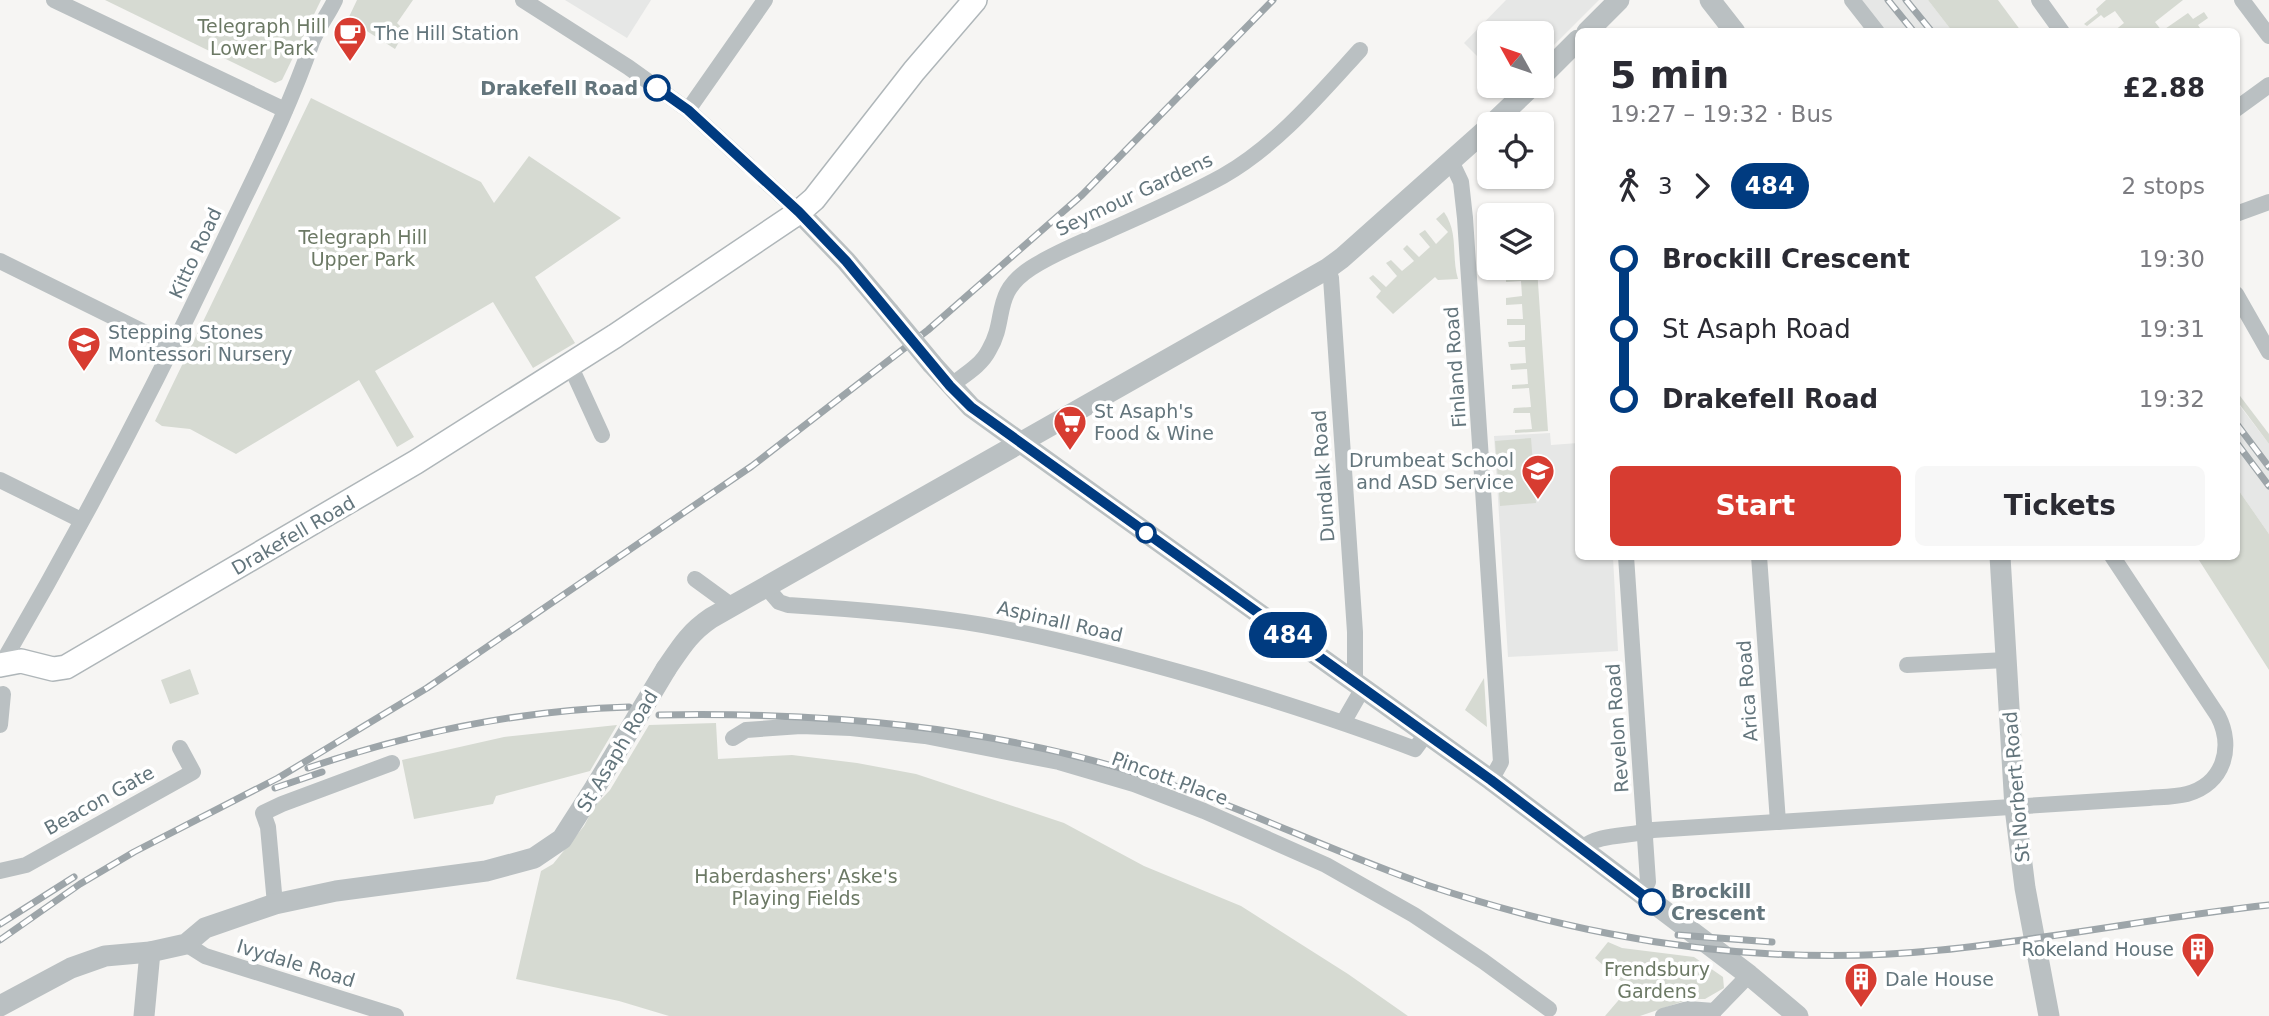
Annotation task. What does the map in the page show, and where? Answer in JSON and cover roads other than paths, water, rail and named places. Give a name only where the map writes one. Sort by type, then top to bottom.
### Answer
[{"type":"main road","name":"Drakefell Road","points":[[0,665],[21,661],[53,669],[66,667],[416,463],[672,299],[814,199],[914,71],[975,0]]},
{"type":"street","points":[[54,0],[285,110]]},
{"type":"street","name":"Kitto Road","points":[[0,665],[55,572],[174,347],[285,110],[313,42],[335,0]]},
{"type":"street","points":[[523,0],[628,67],[688,110],[749,166]]},
{"type":"street","points":[[688,110],[765,0]]},
{"type":"street","points":[[1591,28],[1619,0]]},
{"type":"street","points":[[1710,0],[1732,28]]},
{"type":"street","points":[[1852,0],[1874,28]]},
{"type":"street","points":[[2039,0],[2059,28]]},
{"type":"street","points":[[2242,0],[2269,36]]},
{"type":"street","points":[[1554,64],[1575,43]]},
{"type":"street","name":"Seymour Gardens","points":[[950,386],[979,364],[989,351],[996,335],[1001,303],[1018,278],[1070,247],[1223,176],[1248,160],[1286,128],[1360,50]]},
{"type":"street","points":[[2240,106],[2269,85]]},
{"type":"street","name":"St Asaph Road","points":[[1505,112],[1520,98]]},
{"type":"street","name":"St Asaph Road","points":[[186,944],[205,928],[275,904],[336,891],[486,871],[534,858],[562,839],[666,669],[694,630],[1327,269],[1477,138]]},
{"type":"street","name":"Finland Road","points":[[1451,161],[1461,182],[1465,218],[1489,550],[1501,762],[1491,780]]},
{"type":"street","points":[[764,180],[846,261],[950,386],[971,407],[1359,685],[1420,741],[1491,780],[1749,975],[1798,1016]]},
{"type":"street","points":[[2240,213],[2269,202]]},
{"type":"street","points":[[0,261],[174,347]]},
{"type":"street","name":"Dundalk Road","points":[[1327,269],[1331,278],[1359,685]]},
{"type":"street","points":[[2240,301],[2269,352]]},
{"type":"street","points":[[570,365],[602,435]]},
{"type":"street","points":[[0,480],[81,520]]},
{"type":"street","name":"Revelon Road","points":[[1626,560],[1648,882],[1642,894]]},
{"type":"street","name":"Arica Road","points":[[1759,560],[1778,822]]},
{"type":"street","name":"St Norbert Road","points":[[2000,560],[2015,808],[2025,888],[2049,1016]]},
{"type":"street","points":[[1582,848],[1593,839],[1645,832],[2015,808],[2186,794],[2200,789],[2221,769],[2226,757],[2225,729],[2115,560]]},
{"type":"street","points":[[695,579],[732,607]]},
{"type":"street","name":"Aspinall Road","points":[[766,587],[779,602],[788,605],[865,610],[970,624],[1065,642],[1420,741]]},
{"type":"street","points":[[1907,665],[2006,660]]},
{"type":"street","points":[[1344,721],[1359,685]]},
{"type":"street","points":[[0,725],[3,694]]},
{"type":"street","name":"Pincott Place","points":[[733,738],[746,730],[801,726],[925,736],[1059,762],[1134,784],[1205,811],[1338,872],[1415,915],[1549,1009]]},
{"type":"street","name":"Beacon Gate","points":[[0,872],[26,865],[193,772],[180,748]]},
{"type":"street","points":[[275,904],[268,827],[263,813],[392,763]]},
{"type":"street","points":[[0,1006],[71,968],[105,956],[150,952],[186,944]]},
{"type":"street","name":"Ivydale Road","points":[[186,944],[205,956],[396,1016]]},
{"type":"street","points":[[145,1016],[150,952]]},
{"type":"street","points":[[1663,1016],[1688,1009],[1714,1013],[1749,975]]},
{"type":"railway","points":[[0,940],[80,884],[134,852],[278,778],[427,688],[752,466],[928,330],[1082,195],[1273,0]]},
{"type":"railway","points":[[1888,0],[1911,28]]},
{"type":"railway","points":[[1906,0],[1929,28]]},
{"type":"railway","points":[[2240,428],[2269,467]]},
{"type":"railway","points":[[2240,447],[2269,486]]},
{"type":"railway","points":[[308,768],[386,744],[507,718],[629,707]]},
{"type":"railway","points":[[659,715],[783,716],[845,720],[968,734],[1029,745],[1184,789],[1392,872],[1472,899],[1588,929],[1692,947],[1775,954],[1900,953],[1982,945],[2269,905]]},
{"type":"railway","points":[[275,788],[322,772]]},
{"type":"railway","points":[[0,924],[74,877]]},
{"type":"railway","points":[[1678,935],[1772,942]]},
{"type":"place","name":"The Hill Station","points":[[350,63]]},
{"type":"place","name":"Drakefell Road","points":[[657,88]]},
{"type":"place","name":"Stepping Stones Montessori Nursery","points":[[84,373]]},
{"type":"place","name":"St Asaph's Food & Wine","points":[[1070,452]]},
{"type":"place","name":"Drumbeat School and ASD Service","points":[[1538,501]]},
{"type":"place","name":"Brockill Crescent","points":[[1652,902]]},
{"type":"place","name":"Rokeland House","points":[[2198,979]]},
{"type":"place","name":"Dale House","points":[[1861,1009]]},
{"type":"park label","name":"Telegraph Hill Lower Park","points":[[262,37]]},
{"type":"park label","name":"Telegraph Hill Upper Park","points":[[363,248]]},
{"type":"park label","name":"Haberdashers' Aske's Playing Fields","points":[[796,887]]},
{"type":"park label","name":"Frendsbury Gardens","points":[[1657,980]]}]
